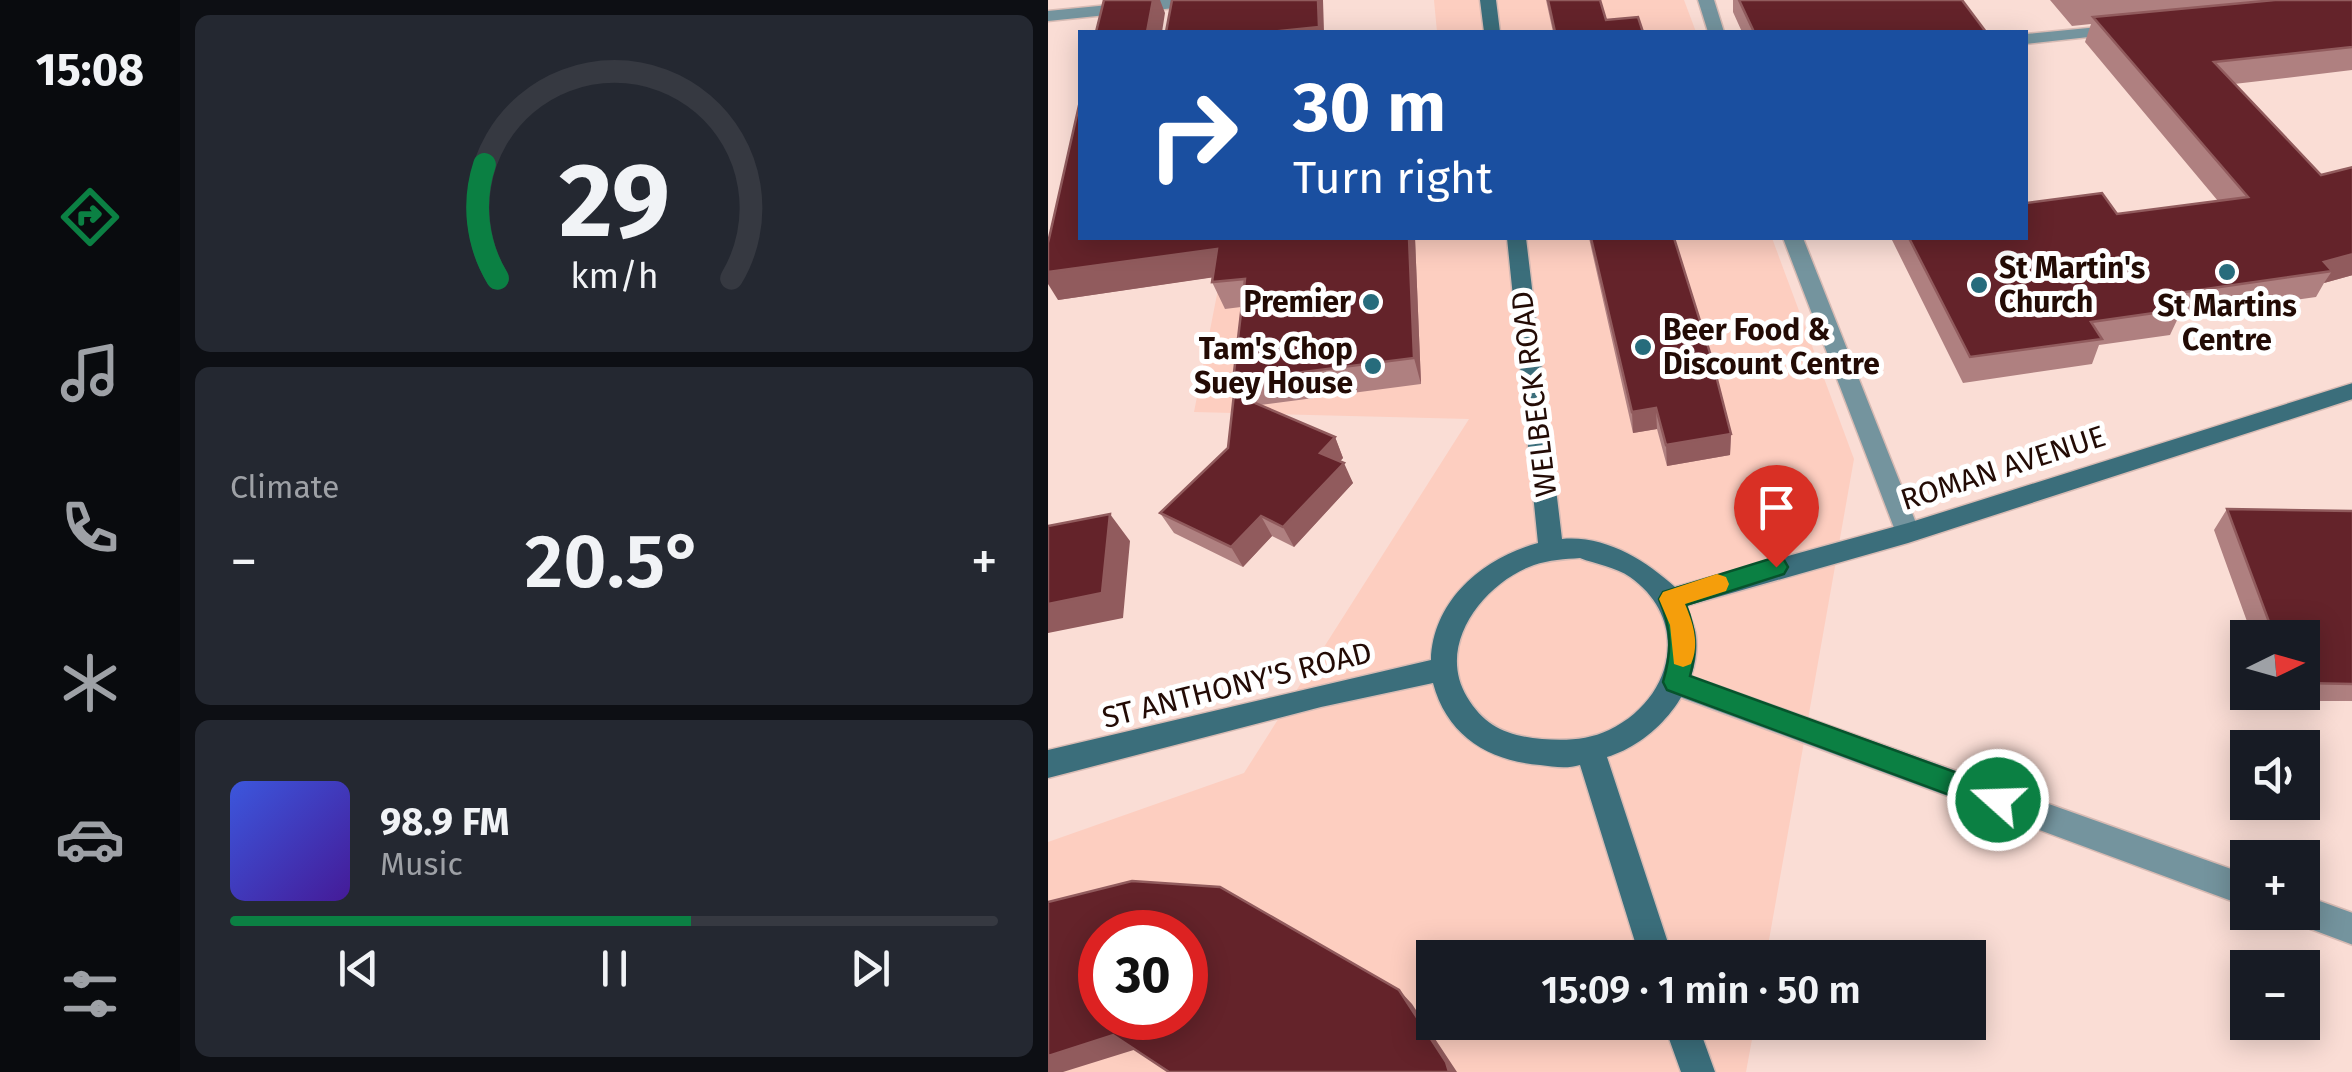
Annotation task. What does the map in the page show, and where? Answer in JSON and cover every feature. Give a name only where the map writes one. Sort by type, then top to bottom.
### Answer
[{"type":"main road","points":[[1488,0],[1492,30]]},
{"type":"main road","name":"WELBECK ROAD","points":[[1516,240],[1552,550]]},
{"type":"main road","name":"ROMAN AVENUE","points":[[1671,599],[1908,532],[2352,391]]},
{"type":"main road","points":[[1580,548],[1620,558],[1655,579],[1671,599],[1682,625],[1684,653],[1676,682],[1663,705],[1643,726],[1620,742],[1591,752],[1549,757],[1508,750],[1475,730],[1452,702],[1443,669],[1445,641],[1454,615],[1472,591],[1494,572],[1522,558],[1552,550],[1580,548]]},
{"type":"main road","name":"ST ANTHONY'S ROAD","points":[[1048,764],[1321,694],[1443,669]]},
{"type":"main road","points":[[1591,752],[1650,940]]},
{"type":"main road","points":[[1686,1040],[1698,1072]]},
{"type":"street","points":[[1048,16],[1204,0]]},
{"type":"street","points":[[1706,0],[1715,30]]},
{"type":"street","points":[[2028,39],[2141,28]]},
{"type":"street","points":[[1794,240],[1908,532]]},
{"type":"street","points":[[1676,682],[2230,884]]},
{"type":"street","points":[[2320,917],[2352,929]]},
{"type":"shaded area","points":[[1434,0],[1684,0],[1695,30],[1437,30]]},
{"type":"shaded area","points":[[1228,240],[1773,240],[1854,459],[1769,940],[1416,940],[1416,1040],[1752,1040],[1746,1072],[1048,1072],[1048,842],[1244,773],[1469,419],[1194,412]]},
{"type":"building","points":[[1104,0],[1153,0],[1147,30],[1096,30]]},
{"type":"building","points":[[1172,0],[1318,0],[1319,27],[1166,30]]},
{"type":"building","points":[[1548,0],[1600,0],[1606,20],[1638,17],[1642,30],[1555,30]]},
{"type":"building","points":[[1739,0],[1962,0],[1984,30],[1753,30]]},
{"type":"building","points":[[2275,0],[2353,0],[2353,47],[2214,62],[2321,175],[2353,167],[2353,254],[2324,262],[2332,271],[2171,294],[2182,309],[2091,322],[2102,339],[1970,357],[1910,240],[2028,240],[2028,203],[2102,193],[2117,214],[2248,197],[2093,17]]},
{"type":"building","points":[[1078,110],[1078,240],[1409,240],[1414,358],[1233,381],[1245,279],[1212,282],[1217,249],[1048,272],[1048,243]]},
{"type":"building","points":[[1591,240],[1675,240],[1731,434],[1666,445],[1656,408],[1632,412]]},
{"type":"building","points":[[1234,394],[1335,437],[1320,453],[1344,463],[1283,527],[1261,516],[1231,547],[1160,513],[1228,448]]},
{"type":"building","points":[[2227,509],[2353,511],[2353,684],[2320,683],[2320,620],[2268,620]]},
{"type":"building","points":[[1110,514],[1102,593],[1048,604],[1048,526]]},
{"type":"building","points":[[1132,881],[1220,887],[1399,990],[1416,1016],[1416,1040],[1432,1040],[1449,1072],[1169,1072],[1121,1040],[1208,1040],[1208,910],[1078,910],[1078,1040],[1098,1040],[1048,1056],[1048,902]]},
{"type":"slow traffic","points":[[1683,656],[1682,625],[1671,599],[1717,584]]},
{"type":"place","name":"St Martins Centre","points":[[2227,272]]},
{"type":"place","name":"St Martin's Church","points":[[1979,285]]},
{"type":"place","name":"Premier","points":[[1371,302]]},
{"type":"place","name":"Beer Food & Discount Centre","points":[[1643,347]]},
{"type":"place","name":"Tam's Chop Suey House","points":[[1373,366]]},
{"type":"route","points":[[1776,567],[1671,599],[1682,625],[1684,653],[1676,682],[1998,800]]}]
